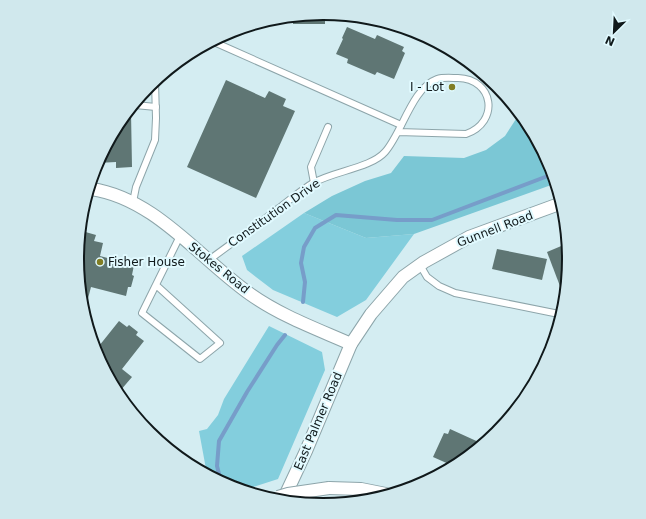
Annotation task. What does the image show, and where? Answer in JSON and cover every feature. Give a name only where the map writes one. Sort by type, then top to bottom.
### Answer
[{"type":"street","name":"Stokes Road","points":[[94,190],[121,196],[133,202],[180,236],[239,286],[270,307],[351,344]]},
{"type":"street","name":"Gunnell Road","points":[[351,344],[371,314],[384,298],[403,277],[420,265],[469,237],[556,205]]},
{"type":"street","name":"East Palmer Road","points":[[285,496],[306,451],[351,344]]},
{"type":"street","points":[[283,495],[329,488],[361,489],[378,492]]},
{"type":"lane","points":[[219,44],[401,125]]},
{"type":"lane","name":"Constitution Drive","points":[[208,260],[314,183],[335,173],[371,162],[385,152],[398,132],[418,95],[428,84],[438,78],[462,78],[471,80],[482,88],[488,100],[489,109],[487,118],[475,131],[466,134],[398,132]]},
{"type":"lane","points":[[133,202],[136,188],[155,140],[155,89]]},
{"type":"lane","points":[[140,105],[156,107]]},
{"type":"lane","points":[[314,183],[311,166],[328,127]]},
{"type":"lane","points":[[156,285],[220,343],[200,359],[142,313],[180,236]]},
{"type":"lane","points":[[420,265],[427,277],[439,286],[455,293],[556,313]]},
{"type":"shaded area","points":[[516,119],[522,126],[538,154],[551,185],[414,234],[366,238],[304,213],[332,196],[365,181],[391,173],[404,156],[464,158],[486,150],[505,136]]},
{"type":"shaded area","points":[[304,213],[366,238],[414,234],[366,300],[337,317],[273,290],[247,270],[242,256]]},
{"type":"shaded area","points":[[269,326],[322,352],[325,370],[278,479],[251,488],[231,481],[206,468],[199,431],[207,429],[218,415],[224,399]]},
{"type":"building","points":[[325,20],[325,24],[293,24],[293,22]]},
{"type":"building","points":[[347,27],[375,39],[377,35],[404,47],[402,51],[405,53],[394,79],[377,72],[375,75],[347,63],[348,59],[336,54]]},
{"type":"building","points":[[226,80],[265,98],[269,91],[286,99],[283,106],[295,111],[256,198],[187,167]]},
{"type":"building","points":[[131,117],[132,167],[116,168],[116,162],[104,163],[124,126]]},
{"type":"building","name":"Fisher House","points":[[86,232],[96,235],[94,241],[103,243],[100,256],[134,265],[132,275],[134,276],[131,287],[128,287],[126,296],[91,287],[87,301],[84,275]]},
{"type":"building","points":[[562,246],[560,287],[547,252]]},
{"type":"building","points":[[497,249],[547,259],[542,280],[492,269]]},
{"type":"building","points":[[119,321],[127,327],[129,325],[138,332],[136,335],[144,341],[122,369],[132,377],[122,389],[108,365],[100,345]]},
{"type":"building","points":[[450,429],[479,442],[448,464],[433,457],[444,433],[448,434]]},
{"type":"waterway","points":[[303,302],[305,282],[301,263],[304,247],[315,228],[336,215],[397,220],[432,220],[547,176]]},
{"type":"waterway","points":[[219,475],[217,466],[219,441],[247,392],[285,335]]},
{"type":"place","name":"I - Lot","points":[[452,87]]},
{"type":"place","name":"Fisher House","points":[[100,262]]}]
